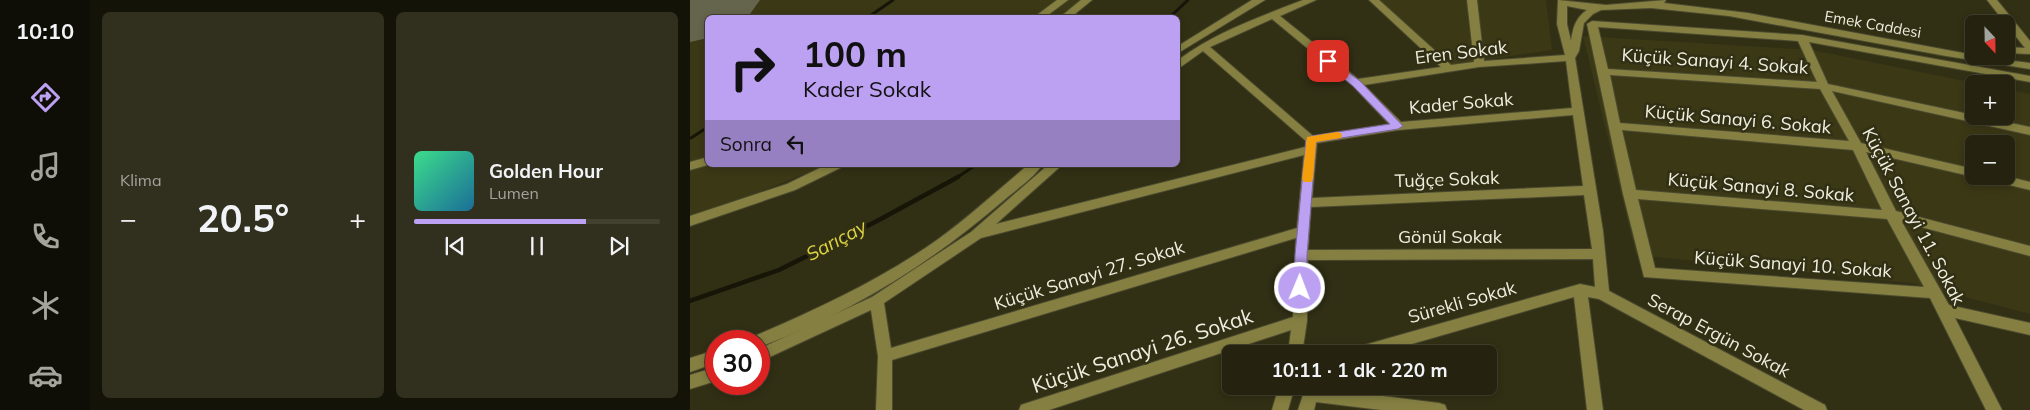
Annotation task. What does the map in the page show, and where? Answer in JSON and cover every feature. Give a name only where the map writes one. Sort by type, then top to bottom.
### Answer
[{"type":"street","points":[[1040,15],[1063,0]]},
{"type":"street","points":[[1067,15],[1087,0]]},
{"type":"street","points":[[1180,49],[1247,6],[1260,0]]},
{"type":"street","points":[[1267,0],[1274,8],[1284,11]]},
{"type":"street","points":[[1180,63],[1203,46],[1240,28],[1310,0]]},
{"type":"street","points":[[1374,0],[1448,68]]},
{"type":"street","points":[[1472,0],[1480,64]]},
{"type":"street","points":[[1564,0],[1561,15],[1570,58],[1590,190],[1599,254],[1602,294]]},
{"type":"street","name":"Emek Caddesi","points":[[1564,0],[1576,6],[1604,7],[1659,2],[1721,11],[2030,66]]},
{"type":"street","points":[[1691,0],[1817,25],[1943,46],[1965,47]]},
{"type":"street","points":[[1992,0],[2030,47]]},
{"type":"street","points":[[1570,58],[1576,49],[1576,33],[1580,21],[1594,10],[1604,7]]},
{"type":"street","points":[[1273,15],[1356,84],[1398,126]]},
{"type":"street","points":[[1629,194],[1616,126],[1592,24],[1802,38],[2030,79]]},
{"type":"street","name":"Küçük Sanayi 11. Sokak","points":[[1802,38],[1824,86],[1857,146],[1891,215],[1944,310],[1994,410]]},
{"type":"street","points":[[1203,46],[1311,145],[1301,255],[1300,321],[1296,345]]},
{"type":"street","points":[[2015,50],[2030,51]]},
{"type":"street","name":"Eren Sokak","points":[[1356,84],[1480,64],[1570,58]]},
{"type":"street","name":"Küçük Sanayi 4. Sokak","points":[[1604,72],[1824,86],[2030,131]]},
{"type":"street","name":"Kader Sokak","points":[[976,235],[1311,145],[1398,126],[1578,111]]},
{"type":"street","name":"Küçük Sanayi 6. Sokak","points":[[1616,126],[1857,146],[1965,171]]},
{"type":"street","points":[[690,166],[705,162]]},
{"type":"street","points":[[690,221],[791,187],[832,167]]},
{"type":"street","points":[[770,335],[837,304],[890,275],[941,243],[1034,167]]},
{"type":"street","points":[[770,351],[877,301],[976,235],[1054,167]]},
{"type":"street","points":[[2015,182],[2030,186]]},
{"type":"street","name":"Tuğçe Sokak","points":[[1305,203],[1590,190]]},
{"type":"street","name":"Küçük Sanayi 8. Sokak","points":[[1629,194],[1891,215],[2030,251]]},
{"type":"street","name":"Küçük Sanayi 10. Sokak","points":[[1629,194],[1649,273],[1935,293]]},
{"type":"street","name":"Küçük Sanayi 27. Sokak","points":[[884,356],[1304,231]]},
{"type":"street","name":"Gönül Sokak","points":[[1301,255],[1599,254]]},
{"type":"street","points":[[1580,290],[1595,410]]},
{"type":"street","name":"Serap Ergün Sokak","points":[[1580,290],[1602,294],[1819,410]]},
{"type":"street","name":"Sürekli Sokak","points":[[1386,345],[1580,290]]},
{"type":"street","points":[[877,301],[884,356],[884,410]]},
{"type":"street","points":[[1944,310],[2030,330]]},
{"type":"street","name":"Küçük Sanayi 26. Sokak","points":[[1027,410],[1300,321]]},
{"type":"street","points":[[690,365],[705,360]]},
{"type":"street","points":[[690,382],[705,377]]},
{"type":"street","points":[[1306,410],[1310,394],[1439,410]]},
{"type":"street","points":[[1280,410],[1284,395]]},
{"type":"shaded area","points":[[690,0],[1083,0],[1061,15],[705,15],[705,167],[821,167],[690,221]]},
{"type":"shaded area","points":[[1379,0],[1546,0],[1552,50],[1450,65]]},
{"type":"shaded area","points":[[1583,36],[1812,50],[1965,81],[1965,125],[2015,125],[2015,91],[2030,94],[2030,314],[1912,283],[1636,255]]},
{"type":"waterway","points":[[871,15],[893,0]]},
{"type":"waterway","name":"Sarıçay","points":[[1172,15],[1188,0]]},
{"type":"waterway","points":[[691,138],[705,129]]},
{"type":"waterway","name":"Sarıçay","points":[[956,178],[973,167]]},
{"type":"waterway","name":"Sarıçay","points":[[690,301],[779,270],[877,221],[958,177]]},
{"type":"runway","points":[[690,21],[726,0]]},
{"type":"slow traffic","points":[[1307,179],[1311,140],[1337,136]]},
{"type":"route","points":[[1300,288],[1311,140],[1398,126],[1356,84],[1328,61]]}]
